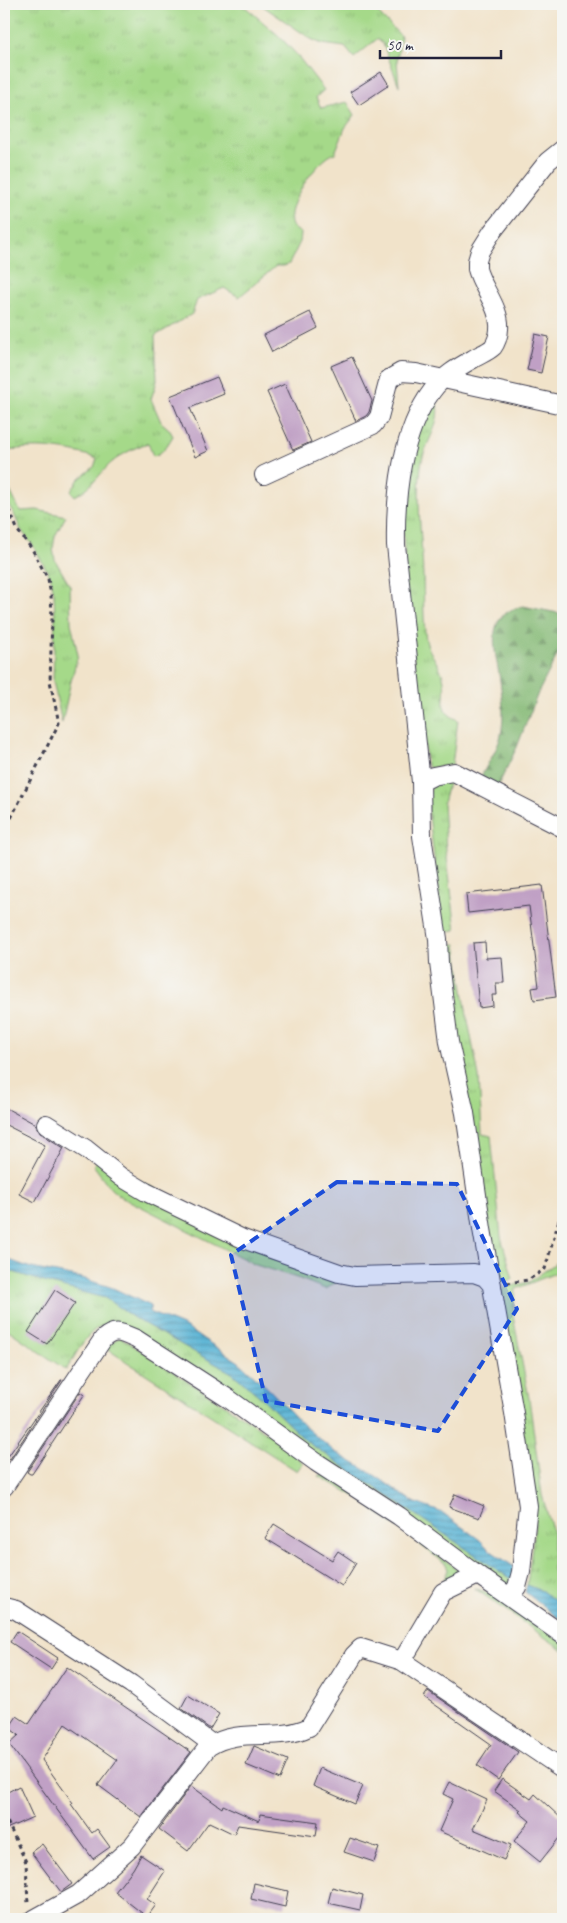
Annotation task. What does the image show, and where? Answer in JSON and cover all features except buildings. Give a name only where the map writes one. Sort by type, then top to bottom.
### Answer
[{"type":"street","points":[[516,1585],[525,1544],[528,1506],[472,1167],[465,1113],[449,1042],[439,963],[438,939],[422,836],[421,782],[396,545],[395,512],[404,457],[411,433],[431,392],[443,378],[455,369],[493,347],[497,338],[500,328],[498,318],[480,279],[477,261],[492,232],[548,161],[563,150]]},
{"type":"street","points":[[264,475],[373,425],[379,417],[389,379],[401,372],[443,378],[563,406]]},
{"type":"street","points":[[421,782],[433,776],[454,772],[563,828]]},
{"type":"street","points":[[46,1124],[86,1148],[121,1177],[146,1192],[243,1239],[338,1273],[355,1276],[474,1273],[485,1277],[492,1285]]},
{"type":"street","points":[[4,1487],[103,1339],[110,1333],[121,1332],[136,1339],[228,1399],[316,1462],[399,1516],[478,1575],[516,1585],[563,1635]]},
{"type":"street","points":[[402,1661],[443,1592],[478,1575]]},
{"type":"street","points":[[4,1607],[16,1610],[131,1684],[212,1744]]},
{"type":"street","points":[[32,1914],[79,1894],[132,1846],[212,1744],[218,1740],[237,1736],[297,1733],[309,1727],[354,1655],[361,1648],[402,1661],[563,1769]]},
{"type":"path","points":[[4,503],[18,531],[32,549],[48,579],[52,618],[50,681],[59,723],[4,832]]},
{"type":"path","points":[[492,1285],[528,1280],[545,1269],[563,1206]]},
{"type":"path","points":[[4,1815],[26,1862],[32,1914]]},
{"type":"highlighted area","points":[[337,1182],[457,1184],[517,1309],[438,1431],[266,1401],[231,1255]]},
{"type":"green space","points":[[4,4],[242,4],[279,36],[297,55],[324,90],[316,97],[321,108],[347,102],[355,115],[345,128],[335,153],[328,157],[312,173],[297,196],[291,217],[292,226],[301,233],[300,242],[289,264],[276,266],[239,297],[224,288],[197,300],[192,314],[155,336],[157,381],[151,399],[161,422],[169,429],[173,436],[167,445],[160,453],[153,456],[148,443],[126,453],[111,463],[89,487],[75,496],[71,491],[79,479],[94,467],[97,459],[76,452],[50,448],[25,448],[4,453]]},
{"type":"green space","points":[[260,4],[371,4],[401,36],[397,60],[399,86],[383,44],[377,39],[354,58],[345,47],[322,44],[311,39]]},
{"type":"green space","points":[[435,397],[437,406],[436,424],[423,457],[420,480],[419,507],[424,624],[426,640],[430,651],[443,676],[445,708],[451,716],[458,720],[452,765],[431,768],[427,766],[406,594],[402,496],[419,429]]},
{"type":"green space","points":[[4,479],[20,511],[37,510],[66,516],[55,536],[53,549],[55,560],[70,586],[71,623],[78,655],[62,723],[53,681],[55,618],[51,578],[34,547],[21,530],[4,498]]},
{"type":"green space","points":[[523,606],[563,614],[563,644],[538,693],[517,747],[498,786],[481,777],[497,746],[503,720],[503,705],[494,642],[495,632],[497,624],[503,616],[511,610]]},
{"type":"green space","points":[[454,776],[447,788],[443,803],[446,850],[456,930],[443,932],[427,799],[431,788],[436,782]]},
{"type":"green space","points":[[456,944],[479,1077],[482,1134],[491,1136],[501,1237],[513,1279],[503,1282],[497,1280],[452,1038],[443,945]]},
{"type":"green space","points":[[96,1160],[342,1279],[325,1289],[256,1265],[118,1195],[111,1189],[94,1166]]},
{"type":"green space","points":[[563,1258],[563,1270],[516,1289],[513,1316],[529,1398],[542,1495],[553,1533],[553,1571],[563,1578],[563,1607],[542,1591],[527,1585],[535,1524],[533,1494],[499,1295],[503,1288],[529,1282]]},
{"type":"green space","points":[[4,1269],[54,1285],[105,1298],[134,1318],[232,1373],[263,1399],[306,1441],[514,1581],[507,1586],[122,1326],[112,1324],[95,1330],[82,1344],[66,1370],[4,1327]]},
{"type":"green space","points":[[120,1337],[278,1440],[303,1463],[297,1471],[105,1346]]},
{"type":"green space","points":[[326,1472],[460,1571],[462,1578],[439,1591],[448,1570],[446,1564],[355,1496],[319,1476]]},
{"type":"green space","points":[[474,1588],[496,1596],[563,1642],[563,1650]]},
{"type":"water","points":[[4,1258],[31,1268],[82,1278],[113,1288],[151,1306],[149,1312],[185,1327],[239,1362],[269,1389],[304,1426],[335,1452],[376,1476],[413,1502],[443,1513],[480,1540],[491,1551],[516,1568],[514,1581],[306,1441],[263,1399],[232,1373],[134,1318],[105,1298],[54,1285],[4,1269]]},
{"type":"water","points":[[527,1585],[542,1591],[563,1607],[563,1622],[525,1592]]}]
